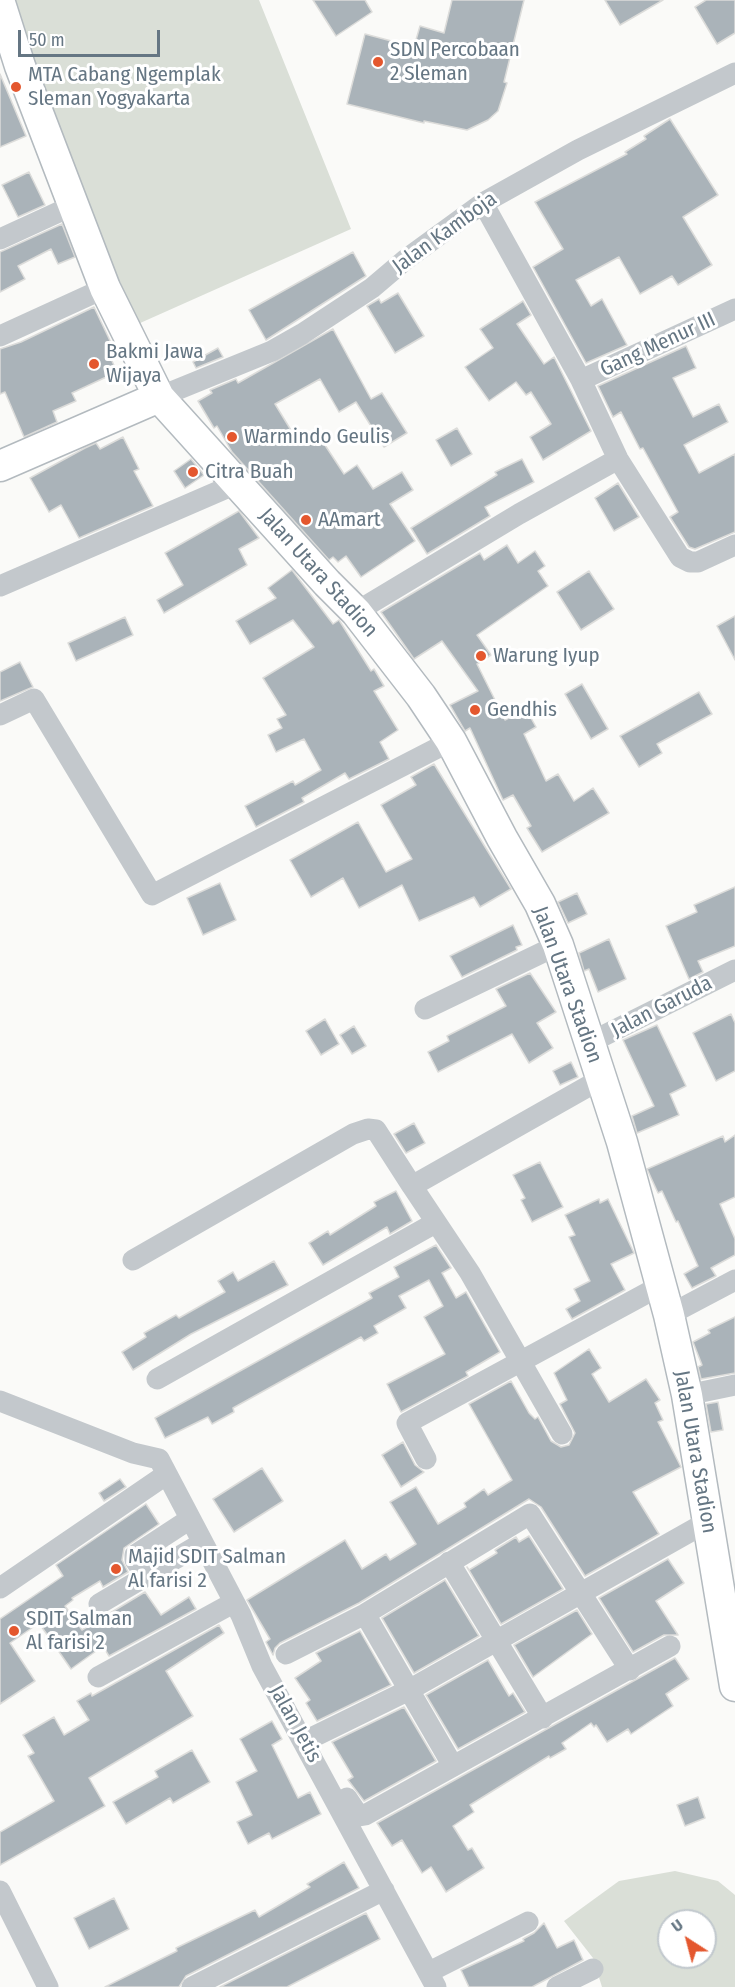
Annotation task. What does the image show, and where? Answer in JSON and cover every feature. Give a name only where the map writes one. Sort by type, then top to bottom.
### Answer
[{"type":"street","name":"Jalan Utara Stadion","points":[[0,3],[20,66],[105,288],[159,397],[201,447],[238,483],[327,583],[356,612],[421,696],[451,741],[540,904],[558,945],[622,1142],[669,1315],[687,1395],[735,1684]]},
{"type":"street","name":"Jalan Kamboja","points":[[159,397],[272,351],[372,288],[413,254],[483,203],[578,150],[735,73]]},
{"type":"street","points":[[483,203],[581,380],[618,459],[680,557],[690,562],[698,562],[735,545]]},
{"type":"street","points":[[0,239],[74,205]]},
{"type":"street","points":[[0,336],[105,288]]},
{"type":"street","name":"Gang Menur III","points":[[581,380],[735,309]]},
{"type":"street","points":[[0,466],[159,397]]},
{"type":"street","points":[[356,612],[519,514],[618,459]]},
{"type":"street","points":[[0,586],[238,483]]},
{"type":"street","points":[[0,715],[34,699],[152,895],[451,741]]},
{"type":"street","points":[[425,1009],[558,945]]},
{"type":"street","name":"Jalan Garuda","points":[[589,1043],[735,970]]},
{"type":"street","points":[[412,1186],[601,1079]]},
{"type":"street","points":[[133,1260],[353,1134],[368,1129],[376,1130],[470,1273],[562,1434]]},
{"type":"street","points":[[157,1378],[435,1223]]},
{"type":"street","points":[[669,1315],[735,1280]]},
{"type":"street","points":[[426,1459],[407,1423],[660,1286]]},
{"type":"street","points":[[687,1395],[735,1385]]},
{"type":"street","points":[[0,1401],[163,1466],[0,1588]]},
{"type":"street","name":"Jalan Jetis","points":[[163,1466],[241,1615],[262,1666],[433,1979]]},
{"type":"street","points":[[286,1654],[365,1614],[449,1562],[480,1547],[530,1514],[630,1670]]},
{"type":"street","points":[[146,1576],[135,1560],[135,1555],[190,1519]]},
{"type":"street","points":[[305,1741],[409,1690],[707,1522]]},
{"type":"street","points":[[99,1604],[202,1543]]},
{"type":"street","points":[[449,1562],[543,1718]]},
{"type":"street","points":[[98,1677],[233,1603]]},
{"type":"street","points":[[365,1614],[453,1766]]},
{"type":"street","points":[[347,1798],[359,1816],[543,1718],[670,1646]]},
{"type":"street","points":[[192,1987],[384,1890]]},
{"type":"street","points":[[0,1891],[48,1987]]},
{"type":"street","points":[[433,1979],[528,1922]]},
{"type":"street","points":[[557,1987],[593,1969]]},
{"type":"shaded area","points":[[0,0],[259,0],[351,229],[120,332]]},
{"type":"shaded area","points":[[675,1871],[718,1881],[735,1895],[735,1987],[602,1987],[593,1958],[564,1921],[619,1881]]},
{"type":"building","name":"SDN Percobaan 2 Sleman","points":[[313,0],[365,0],[372,12],[336,36]]},
{"type":"building","points":[[452,0],[524,0],[504,82],[507,83],[498,111],[488,120],[467,130],[424,121],[424,123],[347,104],[365,34],[414,47],[420,26],[444,33]]},
{"type":"building","points":[[605,0],[663,0],[620,25]]},
{"type":"building","points":[[706,0],[735,0],[735,33],[717,44],[695,7]]},
{"type":"building","points":[[0,74],[26,136],[0,147]]},
{"type":"building","points":[[670,119],[718,195],[683,217],[712,265],[678,285],[672,276],[640,294],[619,257],[576,280],[591,306],[602,299],[627,345],[586,363],[533,267],[563,249],[535,202],[627,154],[625,152],[646,139],[644,136]]},
{"type":"building","points":[[29,172],[45,205],[18,217],[2,185]]},
{"type":"building","points":[[62,224],[75,257],[58,264],[51,249],[18,266],[25,279],[0,292],[0,252]]},
{"type":"building","points":[[353,252],[366,276],[266,340],[249,310]]},
{"type":"building","points":[[398,293],[424,336],[395,353],[367,306],[379,299],[381,303]]},
{"type":"building","points":[[523,301],[531,315],[517,324],[544,364],[554,357],[591,431],[543,460],[530,437],[551,424],[531,392],[526,395],[516,382],[489,401],[465,367],[493,348],[480,329]]},
{"type":"building","points":[[94,307],[113,347],[107,350],[117,372],[72,393],[76,401],[53,411],[57,422],[24,437],[5,392],[0,394],[0,349],[21,342]]},
{"type":"building","points":[[333,329],[371,399],[382,393],[407,433],[384,447],[356,402],[339,412],[320,379],[275,404],[300,445],[317,433],[344,474],[357,465],[373,489],[402,472],[413,490],[390,504],[415,541],[361,577],[346,556],[338,562],[333,557],[329,560],[232,452],[217,426],[214,428],[198,401],[212,393],[210,390],[236,379],[238,383]]},
{"type":"building","points":[[686,346],[696,368],[673,378],[693,417],[719,404],[728,422],[684,445],[699,473],[735,454],[735,532],[695,549],[689,547],[670,517],[678,512],[643,448],[640,449],[621,412],[613,417],[598,386]]},
{"type":"building","points":[[218,348],[223,357],[196,368],[193,362]]},
{"type":"building","points":[[457,428],[472,454],[451,466],[436,440]]},
{"type":"building","points":[[123,437],[139,469],[134,471],[153,506],[79,538],[61,505],[49,512],[30,478],[96,443],[100,449]]},
{"type":"building","points":[[191,459],[204,475],[185,488],[174,471]]},
{"type":"building","points":[[522,459],[534,482],[485,507],[490,516],[427,554],[411,528],[497,475],[495,472]]},
{"type":"building","points":[[618,483],[639,517],[614,531],[595,498]]},
{"type":"building","points":[[239,511],[259,538],[239,549],[247,565],[164,613],[157,600],[183,585],[165,553]]},
{"type":"building","points":[[507,545],[518,563],[535,551],[545,566],[538,571],[548,586],[477,635],[491,655],[477,664],[505,720],[526,709],[536,727],[524,734],[546,781],[558,774],[574,801],[593,788],[609,813],[542,852],[527,828],[531,826],[513,795],[503,800],[470,728],[465,731],[450,705],[478,691],[442,641],[414,659],[381,612],[480,553],[484,560]]},
{"type":"building","points":[[292,570],[333,624],[339,620],[371,671],[374,669],[384,686],[374,691],[398,730],[380,742],[389,759],[349,779],[345,773],[302,798],[304,802],[256,827],[245,806],[293,781],[295,785],[321,770],[304,739],[276,752],[268,735],[282,728],[277,719],[286,715],[263,678],[314,647],[293,620],[250,644],[236,621],[276,598],[268,588]]},
{"type":"building","points":[[589,571],[614,609],[581,630],[557,592]]},
{"type":"building","points":[[735,616],[735,660],[717,626]]},
{"type":"building","points":[[125,617],[133,635],[76,661],[68,643]]},
{"type":"building","points":[[20,662],[33,687],[0,701],[0,672]]},
{"type":"building","points":[[582,684],[608,729],[591,739],[565,694]]},
{"type":"building","points":[[699,692],[712,714],[657,744],[662,753],[639,767],[620,736]]},
{"type":"building","points":[[434,764],[511,889],[480,907],[474,897],[419,921],[402,885],[359,908],[343,878],[311,897],[290,860],[358,822],[386,872],[412,859],[381,805],[416,785],[411,777]]},
{"type":"building","points":[[220,883],[236,920],[203,935],[187,898]]},
{"type":"building","points":[[735,887],[735,946],[698,961],[703,972],[689,979],[666,926],[697,912],[694,905]]},
{"type":"building","points":[[577,893],[587,914],[568,923],[558,902]]},
{"type":"building","points":[[513,925],[522,945],[516,947],[517,950],[462,977],[450,956]]},
{"type":"building","points":[[609,939],[626,979],[598,992],[589,969],[584,971],[579,953]]},
{"type":"building","points":[[530,973],[556,1012],[537,1023],[553,1048],[529,1063],[512,1034],[438,1072],[428,1052],[449,1041],[447,1036],[506,1006],[496,989]]},
{"type":"building","points":[[731,1014],[735,1023],[735,1071],[716,1081],[693,1033]]},
{"type":"building","points":[[325,1019],[339,1044],[321,1055],[306,1031]]},
{"type":"building","points":[[657,1025],[686,1086],[670,1094],[679,1115],[637,1133],[632,1116],[654,1106],[623,1040]]},
{"type":"building","points":[[354,1026],[366,1046],[352,1054],[340,1035]]},
{"type":"building","points":[[571,1062],[578,1077],[560,1085],[553,1071]]},
{"type":"building","points":[[414,1123],[425,1143],[406,1153],[394,1134]]},
{"type":"building","points":[[735,1135],[735,1197],[720,1204],[735,1239],[735,1255],[711,1268],[716,1276],[692,1288],[684,1274],[698,1266],[678,1221],[676,1222],[662,1191],[658,1193],[647,1169],[723,1136],[725,1142]]},
{"type":"building","points":[[540,1162],[563,1207],[532,1222],[521,1200],[525,1198],[513,1175]]},
{"type":"building","points":[[396,1191],[412,1221],[390,1234],[387,1227],[323,1265],[309,1243],[328,1231],[330,1235],[376,1206],[374,1202]]},
{"type":"building","points":[[599,1199],[600,1203],[608,1199],[634,1253],[611,1264],[625,1290],[572,1319],[566,1309],[580,1301],[574,1289],[590,1281],[569,1237],[575,1235],[565,1215]]},
{"type":"building","points":[[436,1245],[451,1268],[442,1273],[456,1298],[466,1292],[500,1352],[466,1372],[468,1376],[401,1412],[387,1384],[445,1354],[424,1317],[443,1306],[429,1280],[399,1296],[406,1308],[374,1326],[378,1333],[364,1341],[361,1337],[233,1408],[234,1412],[212,1424],[208,1417],[165,1438],[155,1418],[372,1298],[369,1293],[399,1277],[394,1267]]},
{"type":"building","points":[[274,1261],[288,1285],[191,1334],[133,1370],[122,1352],[146,1337],[144,1333],[176,1315],[179,1318],[225,1292],[218,1281],[233,1272],[238,1281]]},
{"type":"building","points":[[735,1317],[735,1373],[701,1379],[698,1367],[702,1365],[693,1342],[710,1333],[708,1330]]},
{"type":"building","points":[[589,1349],[601,1368],[592,1374],[609,1402],[646,1379],[660,1400],[655,1403],[663,1420],[658,1422],[681,1467],[633,1492],[659,1534],[585,1576],[541,1507],[529,1499],[359,1603],[280,1643],[273,1655],[266,1642],[270,1639],[247,1600],[345,1540],[362,1569],[386,1554],[390,1560],[416,1544],[390,1502],[416,1487],[438,1524],[466,1507],[464,1503],[484,1489],[488,1495],[512,1480],[469,1404],[511,1381],[529,1413],[535,1419],[538,1417],[551,1441],[561,1447],[569,1445],[575,1433],[560,1404],[567,1400],[554,1373]]},
{"type":"building","points":[[718,1402],[723,1430],[711,1432],[706,1404]]},
{"type":"building","points":[[403,1442],[415,1465],[424,1472],[401,1487],[382,1455]]},
{"type":"building","points":[[262,1468],[283,1501],[234,1532],[213,1499]]},
{"type":"building","points":[[120,1479],[126,1487],[104,1501],[99,1493]]},
{"type":"building","points":[[146,1504],[159,1524],[124,1548],[122,1560],[128,1572],[103,1587],[100,1581],[72,1598],[73,1600],[65,1606],[82,1630],[145,1592],[161,1615],[189,1597],[196,1609],[109,1656],[103,1646],[71,1669],[39,1623],[10,1643],[35,1681],[0,1704],[0,1619],[63,1576],[56,1565]]},
{"type":"building","points":[[529,1536],[563,1589],[501,1624],[467,1567],[469,1570],[497,1553],[495,1550],[516,1537],[519,1542]]},
{"type":"building","points":[[668,1559],[684,1583],[656,1601],[678,1635],[664,1635],[633,1652],[599,1598]]},
{"type":"building","points":[[445,1580],[479,1636],[414,1673],[382,1618]]},
{"type":"building","points":[[577,1610],[592,1634],[533,1677],[514,1645]]},
{"type":"building","points":[[219,1625],[224,1633],[166,1671],[193,1716],[89,1778],[105,1806],[0,1865],[0,1832],[54,1801],[28,1756],[34,1753],[23,1735],[54,1717],[64,1735],[89,1720],[77,1701],[91,1693],[92,1696]]},
{"type":"building","points":[[360,1631],[391,1685],[317,1721],[306,1703],[310,1700],[295,1678],[321,1661],[316,1653]]},
{"type":"building","points":[[675,1658],[689,1679],[666,1694],[673,1706],[631,1734],[628,1729],[607,1742],[596,1725],[594,1727],[591,1723],[562,1743],[566,1749],[550,1758],[549,1756],[470,1805],[474,1812],[453,1826],[468,1850],[472,1848],[484,1868],[446,1892],[431,1867],[422,1873],[402,1840],[392,1846],[377,1823]]},
{"type":"building","points":[[488,1660],[509,1696],[513,1693],[525,1712],[458,1749],[426,1695]]},
{"type":"building","points":[[404,1707],[436,1761],[364,1801],[348,1780],[353,1777],[332,1742]]},
{"type":"building","points":[[272,1721],[282,1739],[272,1745],[298,1798],[310,1792],[321,1814],[272,1839],[269,1833],[248,1844],[237,1822],[252,1815],[236,1782],[257,1771],[240,1739]]},
{"type":"building","points":[[192,1750],[210,1782],[173,1803],[170,1798],[126,1824],[113,1802],[158,1777],[155,1771]]},
{"type":"building","points":[[698,1797],[705,1818],[685,1826],[677,1805]]},
{"type":"building","points":[[344,1862],[359,1888],[186,1976],[179,1987],[105,1987],[177,1951],[176,1948],[255,1910],[259,1917],[310,1887],[307,1884]]},
{"type":"building","points":[[114,1898],[129,1929],[89,1949],[74,1918]]},
{"type":"building","points":[[366,1913],[380,1939],[287,1987],[220,1987]]},
{"type":"building","points":[[544,1923],[557,1948],[574,1940],[583,1960],[532,1987],[469,1987],[461,1970],[524,1941],[523,1939],[534,1933]]},
{"type":"place","name":"SDN Percobaan 2 Sleman","points":[[378,62]]},
{"type":"place","name":"MTA Cabang Ngemplak Sleman Yogyakarta","points":[[16,87]]},
{"type":"place","name":"Bakmi Jawa Wijaya","points":[[94,364]]},
{"type":"place","name":"Warmindo Geulis","points":[[232,437]]},
{"type":"place","name":"Citra Buah","points":[[193,472]]},
{"type":"place","name":"AAmart","points":[[306,520]]},
{"type":"place","name":"Warung Iyup","points":[[481,656]]},
{"type":"place","name":"Gendhis","points":[[475,710]]},
{"type":"place","name":"Majid SDIT Salman Al farisi 2","points":[[116,1569]]},
{"type":"place","name":"SDIT Salman Al farisi 2","points":[[14,1631]]}]
